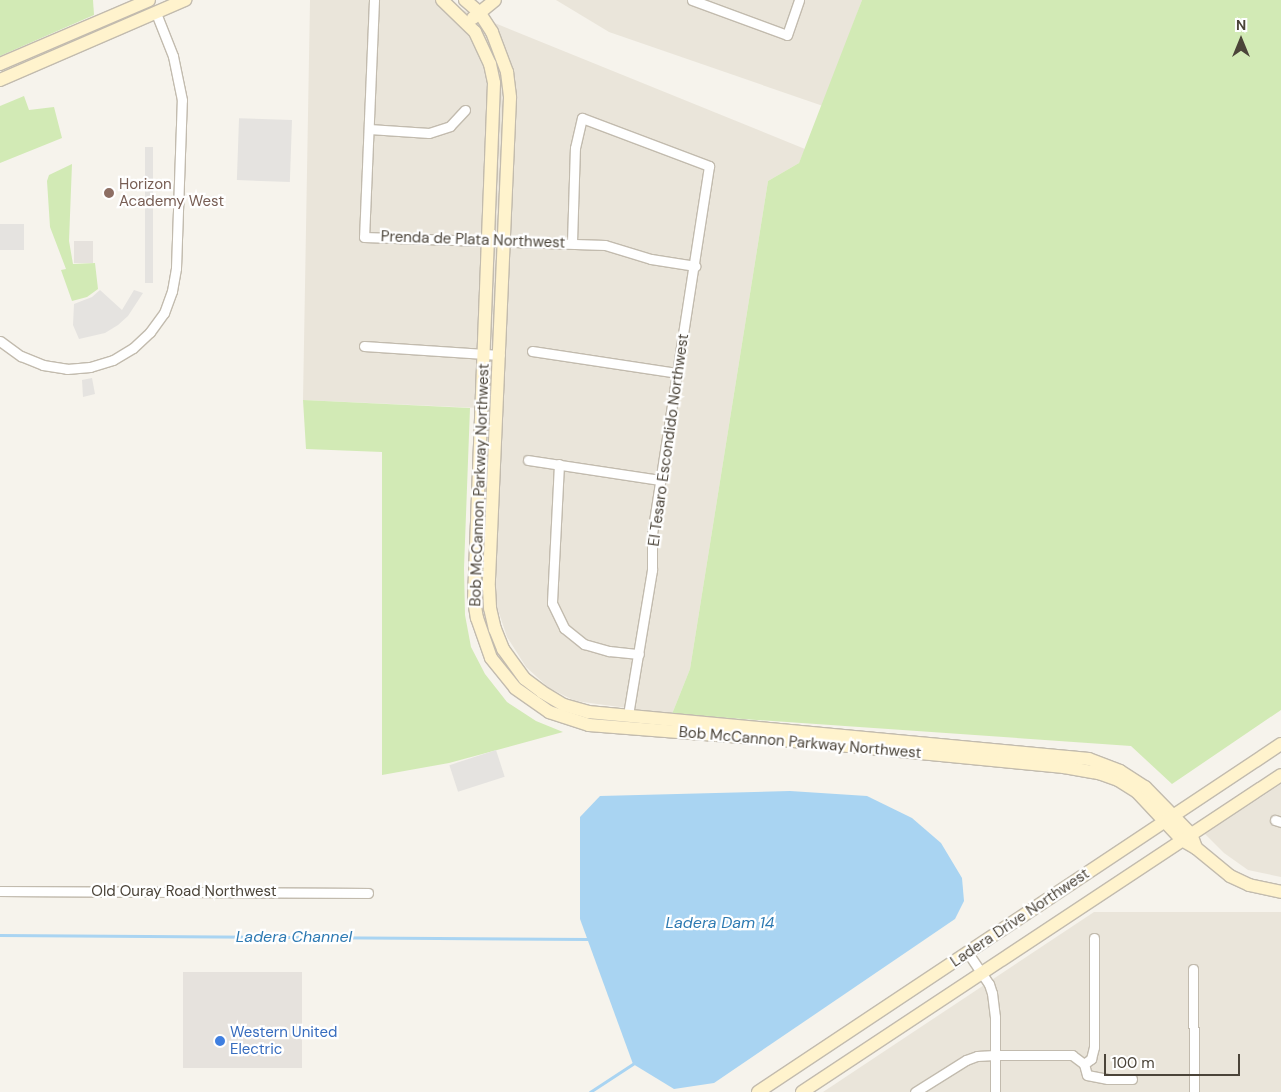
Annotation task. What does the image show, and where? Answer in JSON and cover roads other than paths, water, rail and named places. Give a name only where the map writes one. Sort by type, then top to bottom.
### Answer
[{"type":"street","points":[[0,64],[150,0],[173,56],[182,100],[176,268],[172,291],[158,323],[133,348],[102,364],[67,369],[32,361],[11,350],[0,341]]},
{"type":"street","points":[[0,80],[186,0]]},
{"type":"street","name":"Prenda de Plata Northwest","points":[[374,0],[364,237],[572,242],[605,245],[651,259],[695,266]]},
{"type":"street","name":"Bob McCannon Parkway Northwest","points":[[442,0],[467,22],[475,32],[490,64],[494,83],[474,584],[476,618],[491,658],[515,688],[532,702],[549,712],[588,725],[713,734],[1080,769],[1110,776],[1125,784],[1170,818]]},
{"type":"street","name":"Bob McCannon Parkway Northwest","points":[[465,0],[479,12],[498,44],[507,72],[508,85],[505,241],[489,588],[490,608],[495,629],[514,665],[542,692],[564,705],[588,712],[1080,757],[1108,766],[1132,778],[1158,798],[1170,818]]},
{"type":"street","points":[[467,22],[495,0]]},
{"type":"street","points":[[692,0],[787,35],[799,0]]},
{"type":"street","points":[[369,129],[428,133],[450,126],[466,110]]},
{"type":"street","name":"El Tesaro Escondido Northwest","points":[[572,242],[575,148],[582,118],[709,166],[652,534],[652,570],[628,715]]},
{"type":"street","points":[[364,346],[500,355]]},
{"type":"street","points":[[532,351],[678,374]]},
{"type":"street","points":[[528,460],[661,480]]},
{"type":"street","points":[[559,464],[552,603],[564,628],[584,644],[609,651],[639,654]]},
{"type":"street","name":"Ladera Drive Northwest","points":[[758,1092],[1281,744]]},
{"type":"street","name":"Ladera Drive Northwest","points":[[802,1092],[1281,775]]},
{"type":"street","points":[[1170,818],[1196,848],[1230,876],[1250,885],[1281,892]]},
{"type":"street","name":"Old Ouray Road Northwest","points":[[0,891],[368,892]]},
{"type":"street","points":[[1084,1064],[1091,1059],[1094,1047],[1094,938]]},
{"type":"street","points":[[968,953],[989,984],[995,1004],[995,1092]]},
{"type":"street","points":[[1193,969],[1194,1092]]},
{"type":"street","points":[[915,1092],[966,1060],[977,1056],[1072,1055],[1084,1064],[1087,1075],[1108,1080],[1132,1079]]},
{"type":"water","name":"Ladera Dam 14","points":[[790,791],[867,796],[912,818],[941,843],[962,878],[964,901],[955,919],[714,1083],[674,1089],[633,1064],[580,919],[580,817],[600,796]]},
{"type":"waterway","name":"Ladera Channel","points":[[0,935],[587,939]]},
{"type":"waterway","points":[[590,1092],[633,1064]]},
{"type":"place","name":"Horizon Academy West","points":[[109,193]]},
{"type":"place","name":"Western United Electric","points":[[220,1041]]}]
